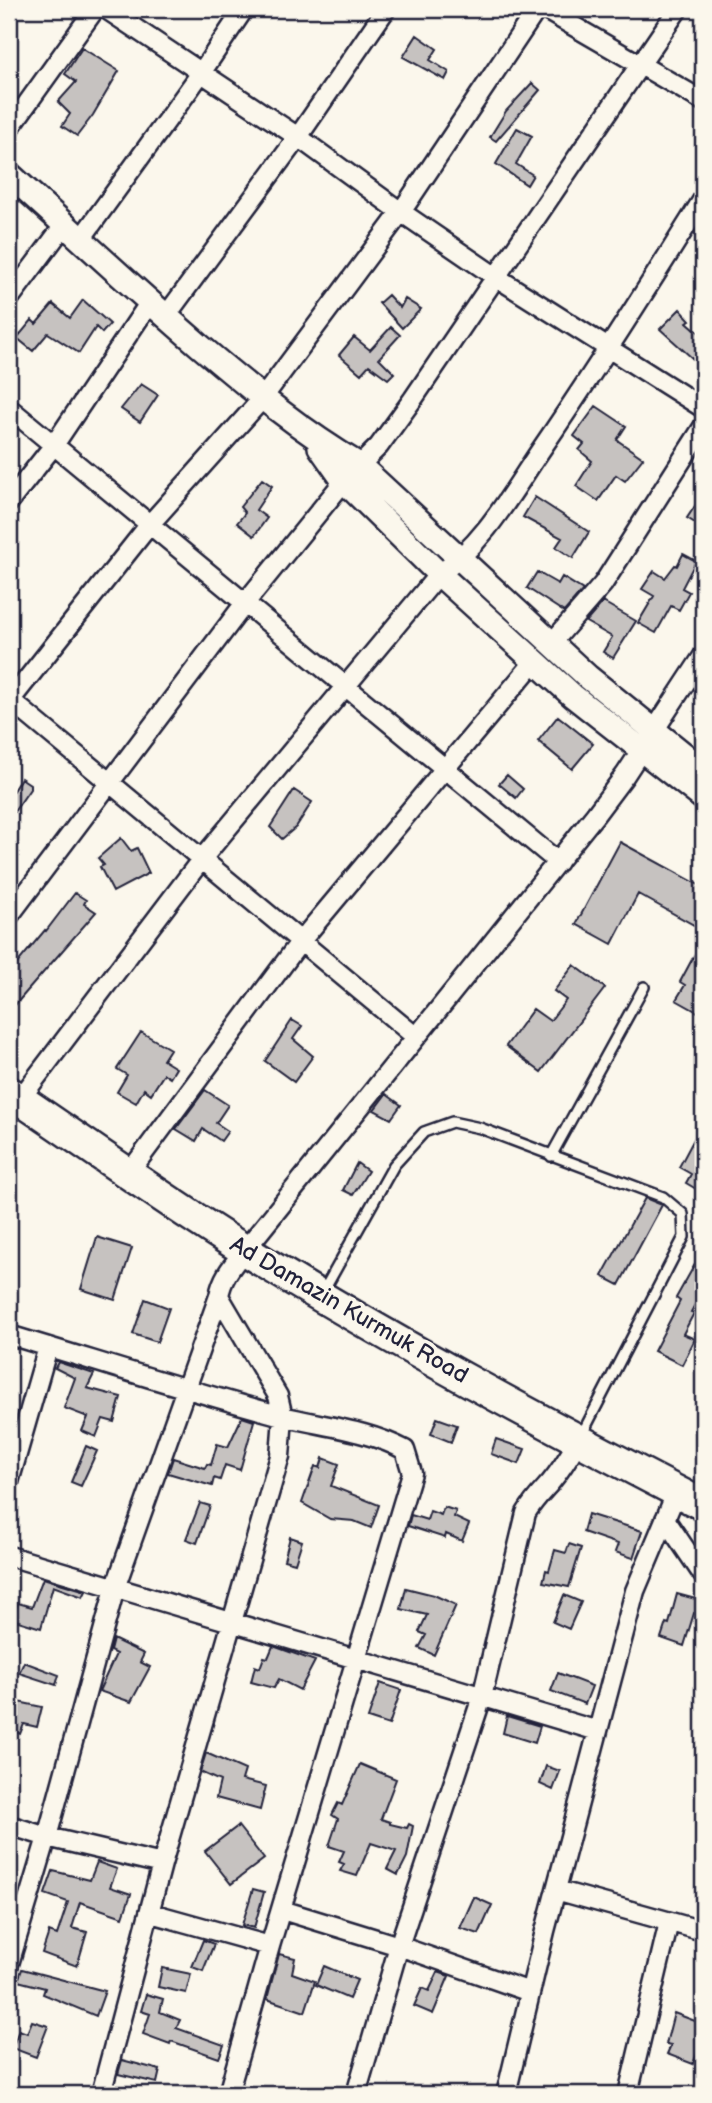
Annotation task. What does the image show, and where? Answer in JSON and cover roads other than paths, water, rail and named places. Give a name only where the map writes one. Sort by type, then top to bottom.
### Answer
[{"type":"highway","name":"Ad Damazin Kurmuk Road","points":[[14,1096],[245,1250],[321,1296],[578,1441],[690,1498]]},
{"type":"street","points":[[9,129],[95,9]]},
{"type":"street","points":[[106,9],[298,137],[496,277],[703,408]]},
{"type":"street","points":[[9,299],[73,232],[201,73],[244,9]]},
{"type":"street","points":[[9,502],[158,309],[298,137],[386,9]]},
{"type":"street","points":[[416,1037],[9,700],[150,524],[262,399],[401,212],[537,9]]},
{"type":"street","points":[[544,9],[703,101]]},
{"type":"street","points":[[9,916],[245,603],[351,473],[379,446],[678,9]]},
{"type":"street","points":[[9,174],[262,399],[460,560],[551,644],[703,798]]},
{"type":"street","points":[[14,1096],[201,860],[439,574],[460,560],[495,518],[610,349],[703,199]]},
{"type":"street","points":[[9,408],[558,862]]},
{"type":"street","points":[[551,644],[603,584],[703,427]]},
{"type":"street","points":[[351,473],[439,574],[573,695],[703,770]]},
{"type":"street","points":[[9,1964],[47,1837],[115,1588],[226,1274],[558,862],[625,775],[703,656]]},
{"type":"street","points":[[129,1173],[300,942],[535,661]]},
{"type":"street","points":[[100,2094],[151,1913],[162,1864],[280,1456],[283,1417],[278,1396],[219,1296]]},
{"type":"street","points":[[9,1335],[283,1417],[383,1438],[405,1450],[412,1473],[228,2094]]},
{"type":"street","points":[[9,1482],[48,1347]]},
{"type":"street","points":[[356,2094],[399,1946],[482,1697],[526,1513],[535,1497],[566,1462],[578,1441]]},
{"type":"street","points":[[506,2094],[556,1890],[635,1591],[666,1519],[690,1498]]},
{"type":"street","points":[[666,1519],[703,1575]]},
{"type":"street","points":[[9,1556],[598,1731]]},
{"type":"street","points":[[9,1825],[47,1837],[162,1864]]},
{"type":"street","points":[[556,1890],[703,1931]]},
{"type":"street","points":[[282,1910],[399,1946],[530,1992]]},
{"type":"street","points":[[151,1913],[270,1946]]},
{"type":"street","points":[[628,2094],[669,1922]]},
{"type":"lane","points":[[551,1156],[644,988]]},
{"type":"lane","points":[[321,1296],[394,1165],[424,1132],[452,1122],[480,1128],[663,1197],[683,1214],[684,1237],[578,1441]]}]
